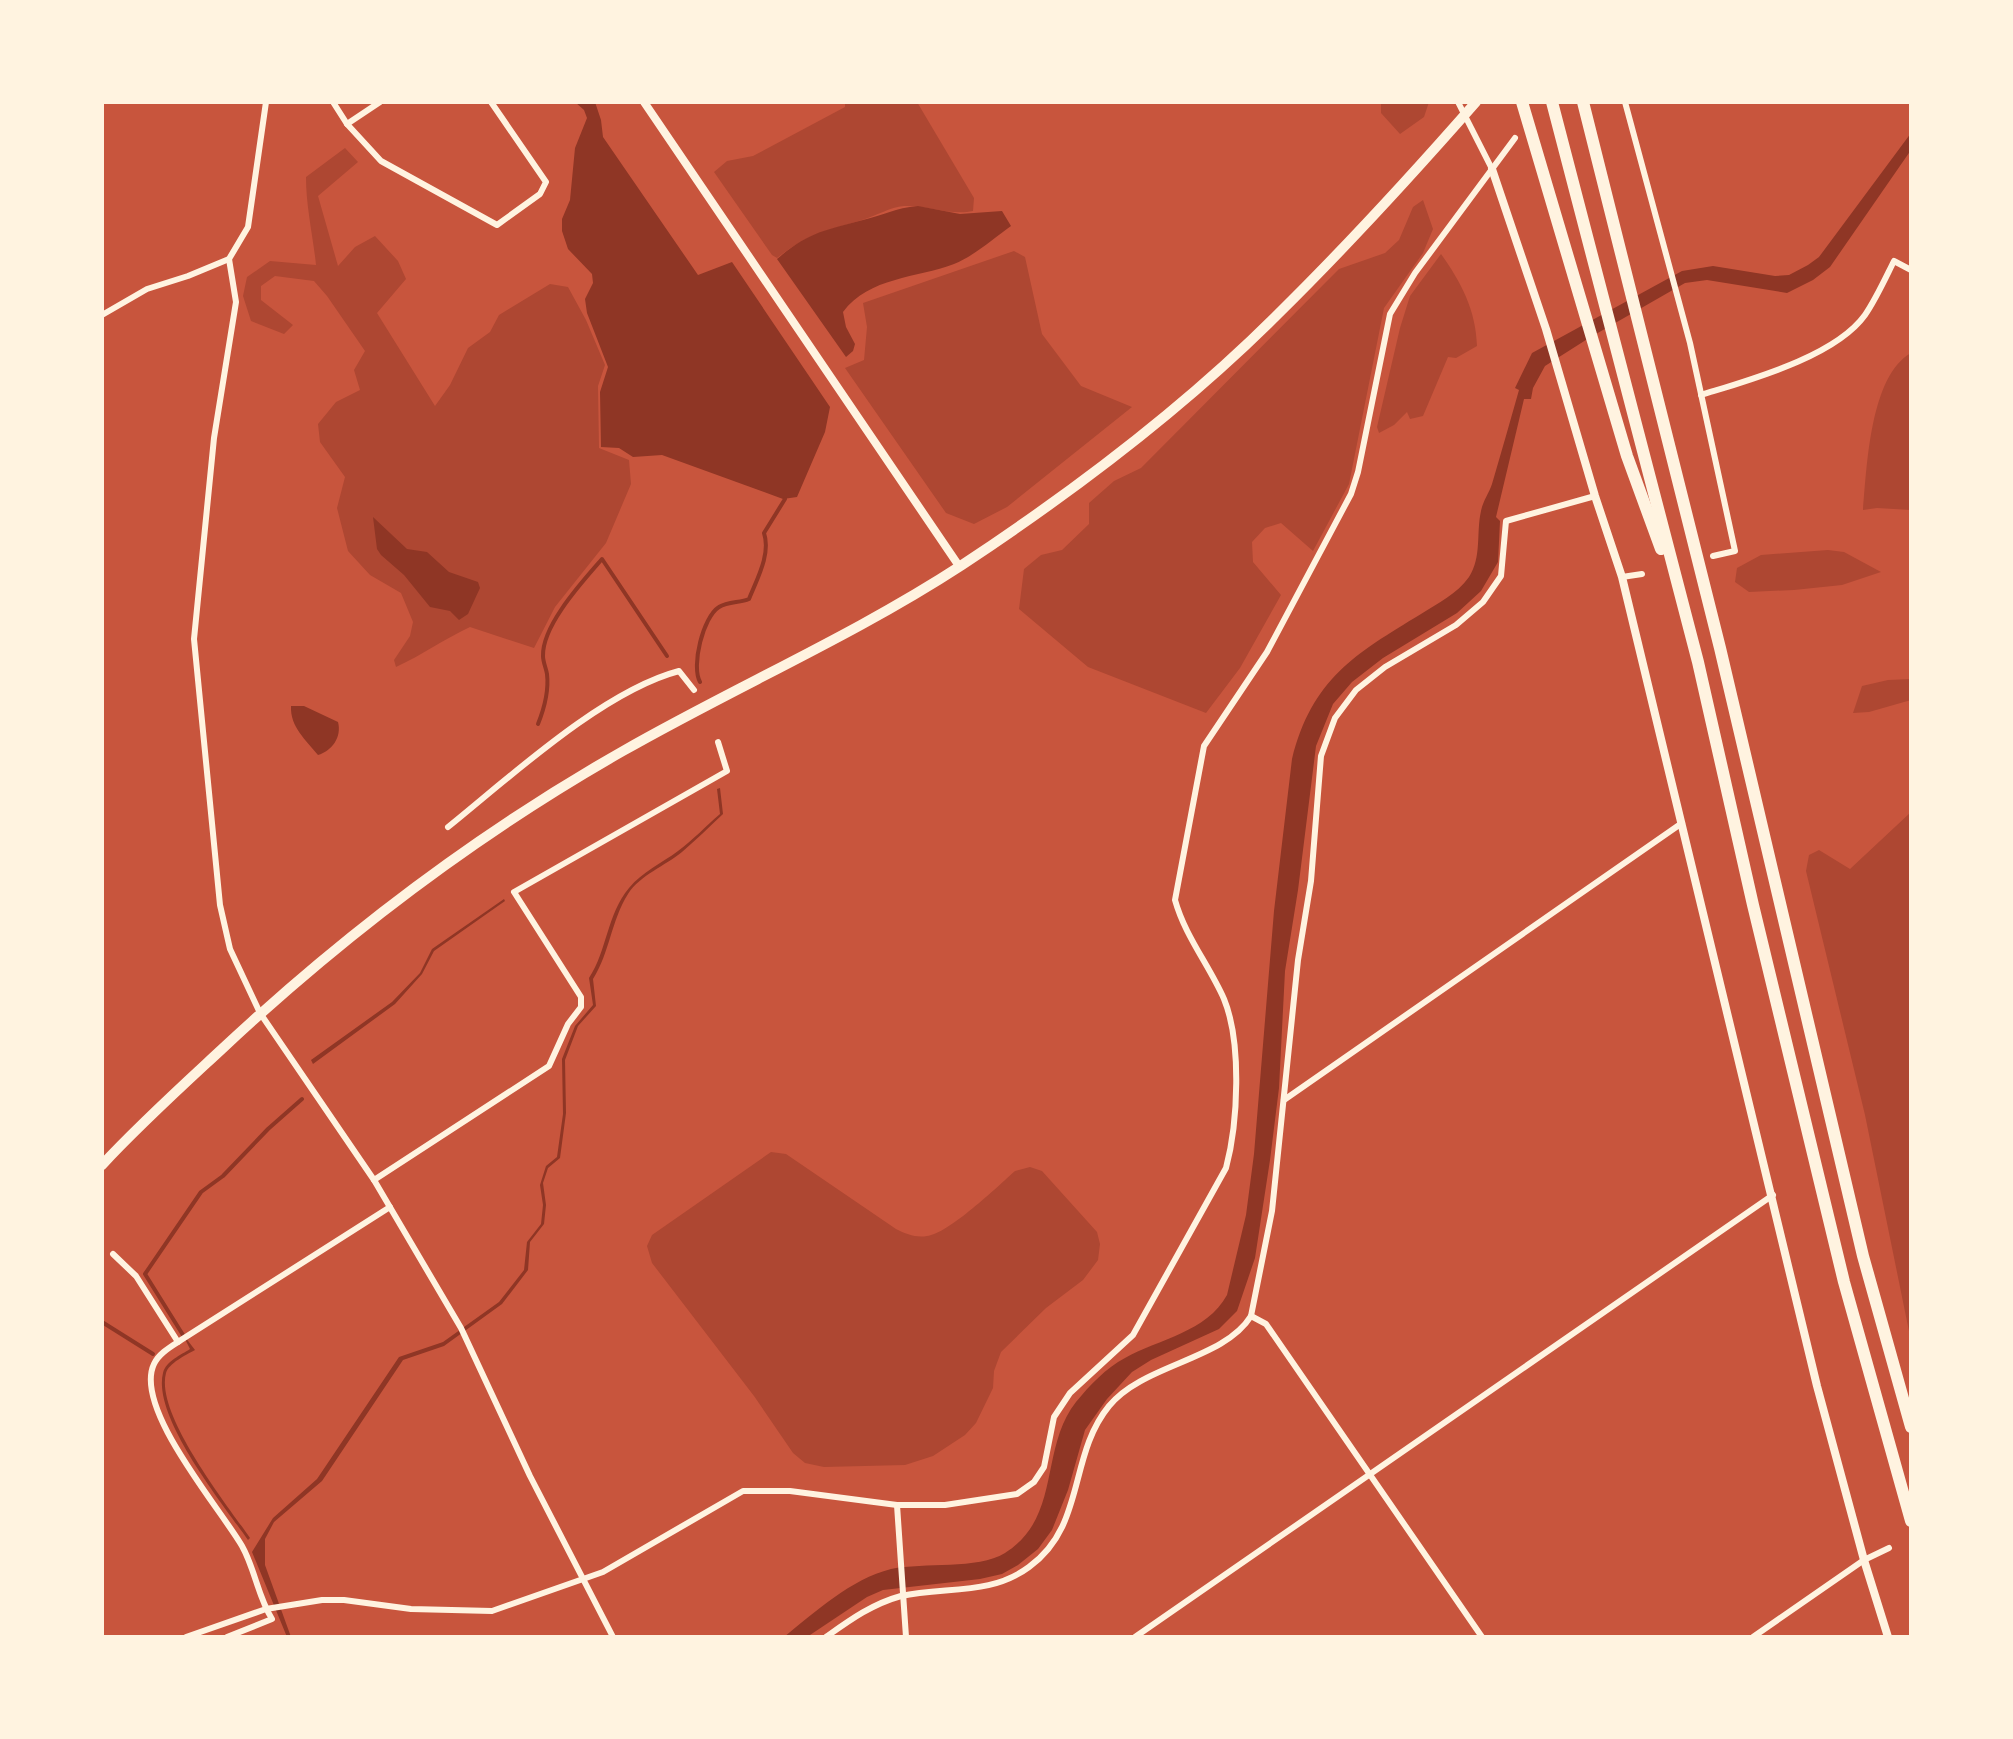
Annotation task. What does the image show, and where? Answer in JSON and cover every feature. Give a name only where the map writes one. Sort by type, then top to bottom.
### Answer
[{"type":"highway","points":[[1522,102],[1627,456],[1698,662]]},
{"type":"highway","points":[[1552,102],[1698,662],[1844,1282],[1911,1521]]},
{"type":"highway","points":[[1583,102],[1720,648],[1863,1256],[1911,1427]]},
{"type":"main road","points":[[102,1165],[139,1125],[260,1013],[401,897],[474,844],[625,749],[867,623],[1050,505],[1133,442],[1277,316],[1400,188],[1476,102]]},
{"type":"street","points":[[102,315],[147,289],[229,259],[248,227],[266,102]]},
{"type":"street","points":[[333,102],[347,124],[381,161],[497,225],[540,194],[546,182],[491,102]]},
{"type":"street","points":[[347,124],[380,102]]},
{"type":"street","points":[[644,102],[959,566]]},
{"type":"street","points":[[1458,102],[1492,169],[1546,329],[1622,577],[1817,1386],[1888,1637]]},
{"type":"street","points":[[1625,102],[1690,343],[1735,551],[1713,556]]},
{"type":"street","points":[[186,1637],[268,1608],[344,1600],[411,1609],[492,1611],[603,1572],[743,1491],[790,1491],[897,1505],[945,1505],[1017,1494],[1034,1482],[1044,1467],[1054,1417],[1070,1393],[1133,1335],[1226,1168],[1233,1140],[1233,1022],[1182,923],[1175,900],[1204,746],[1267,652],[1351,494],[1390,314],[1415,273],[1515,138]]},
{"type":"street","points":[[229,259],[236,302],[214,438],[194,639],[220,905],[230,949],[260,1013],[374,1180],[463,1332],[530,1476],[613,1637]]},
{"type":"street","points":[[1701,395],[1788,367],[1818,351],[1853,329],[1865,315],[1894,261],[1911,270]]},
{"type":"street","points":[[826,1637],[871,1606],[903,1592],[969,1590],[1003,1583],[1031,1566],[1064,1526],[1073,1503],[1087,1441],[1110,1404],[1155,1374],[1220,1344],[1243,1329],[1251,1316],[1272,1211],[1298,960],[1311,881],[1321,756],[1335,718],[1356,690],[1385,667],[1456,625],[1483,602],[1501,576],[1506,521],[1595,496]]},
{"type":"street","points":[[1622,577],[1642,574]]},
{"type":"street","points":[[448,827],[594,712],[660,676],[679,671],[694,690]]},
{"type":"street","points":[[374,1180],[549,1066],[568,1024],[581,1007],[581,997],[514,892],[727,771],[718,742]]},
{"type":"street","points":[[1284,1100],[1682,823]]},
{"type":"street","points":[[1135,1637],[1773,1195]]},
{"type":"street","points":[[227,1637],[272,1619],[243,1548],[167,1434],[155,1403],[151,1373],[155,1362],[183,1339],[390,1207]]},
{"type":"street","points":[[113,1254],[136,1276],[183,1339]]},
{"type":"street","points":[[1251,1316],[1266,1324],[1482,1637]]},
{"type":"street","points":[[897,1505],[906,1637]]},
{"type":"street","points":[[1753,1637],[1864,1560],[1889,1548]]},
{"type":"shaded area","points":[[575,102],[595,102],[603,137],[698,275],[732,262],[830,407],[825,432],[797,497],[783,499],[662,455],[633,457],[619,448],[601,447],[600,392],[608,367],[587,313],[585,299],[593,283],[592,274],[568,249],[562,231],[562,219],[570,200],[575,148],[587,118]]},
{"type":"shaded area","points":[[845,102],[917,102],[974,198],[973,211],[899,207],[818,234],[777,258],[714,172],[727,161],[753,156],[845,107]]},
{"type":"shaded area","points":[[1381,102],[1429,102],[1424,117],[1400,134],[1381,113]]},
{"type":"shaded area","points":[[1911,133],[1911,150],[1830,267],[1813,280],[1787,293],[1707,280],[1685,283],[1545,366],[1533,388],[1531,399],[1524,399],[1496,517],[1500,521],[1498,562],[1481,591],[1457,613],[1383,658],[1352,682],[1333,704],[1316,746],[1285,971],[1279,1088],[1270,1160],[1255,1258],[1237,1311],[1219,1329],[1132,1372],[1107,1399],[1085,1430],[1068,1490],[1052,1530],[1038,1549],[1018,1565],[1002,1574],[980,1579],[883,1590],[867,1597],[807,1637],[784,1637],[834,1597],[876,1574],[905,1567],[980,1562],[1005,1553],[1023,1538],[1035,1521],[1043,1502],[1057,1440],[1081,1396],[1118,1362],[1207,1318],[1227,1295],[1246,1215],[1274,911],[1292,759],[1301,731],[1324,689],[1356,656],[1453,593],[1469,577],[1477,553],[1482,507],[1492,484],[1519,390],[1515,388],[1532,353],[1682,271],[1713,266],[1775,276],[1789,275],[1808,265],[1819,257]]},
{"type":"shaded area","points":[[345,148],[358,162],[318,196],[338,266],[355,247],[375,236],[398,261],[406,279],[377,313],[435,406],[450,385],[468,348],[490,332],[499,315],[550,284],[568,287],[605,365],[598,386],[599,448],[629,460],[631,484],[606,543],[555,607],[534,648],[470,627],[396,667],[394,660],[410,636],[413,622],[401,593],[370,575],[348,551],[337,508],[345,477],[320,442],[318,424],[336,402],[360,390],[354,370],[365,351],[314,281],[275,276],[261,286],[261,300],[293,325],[284,334],[251,321],[243,296],[247,277],[270,261],[316,265],[306,177]]},
{"type":"shaded area","points":[[1423,200],[1433,229],[1423,253],[1384,308],[1349,484],[1313,551],[1281,523],[1265,528],[1252,542],[1253,562],[1281,595],[1240,668],[1206,713],[1088,667],[1019,609],[1024,569],[1041,555],[1062,550],[1089,524],[1089,503],[1114,481],[1141,468],[1339,269],[1385,253],[1399,240],[1413,207]]},
{"type":"shaded area","points":[[918,206],[960,214],[1002,211],[1011,226],[961,261],[880,285],[854,300],[843,312],[846,327],[855,344],[846,357],[777,259],[818,233]]},
{"type":"shaded area","points":[[1014,251],[1025,257],[1042,334],[1081,386],[1132,407],[1007,507],[974,524],[946,513],[845,368],[864,360],[867,327],[863,303]]},
{"type":"shaded area","points":[[1441,254],[1466,297],[1474,320],[1477,346],[1456,358],[1448,357],[1423,416],[1410,419],[1407,412],[1394,425],[1379,433],[1377,427],[1410,296]]},
{"type":"shaded area","points":[[1911,353],[1911,510],[1863,510],[1869,447],[1879,401],[1897,365]]},
{"type":"shaded area","points":[[373,517],[407,549],[427,552],[449,572],[478,582],[480,588],[468,614],[459,620],[450,611],[430,607],[377,549]]},
{"type":"shaded area","points":[[1828,550],[1844,552],[1881,572],[1842,585],[1794,590],[1749,592],[1735,582],[1737,568],[1761,555]]},
{"type":"shaded area","points":[[1911,679],[1911,700],[1869,712],[1853,713],[1862,686]]},
{"type":"shaded area","points":[[291,706],[304,706],[338,722],[339,733],[332,747],[318,755],[296,727]]},
{"type":"shaded area","points":[[720,788],[723,814],[682,852],[639,881],[628,894],[618,915],[593,979],[596,1006],[578,1026],[565,1060],[566,1113],[560,1158],[548,1168],[543,1183],[546,1205],[544,1224],[530,1242],[528,1270],[502,1304],[444,1346],[403,1360],[322,1481],[274,1522],[265,1539],[265,1565],[291,1637],[287,1637],[252,1552],[273,1518],[317,1479],[399,1357],[443,1342],[499,1302],[524,1270],[527,1242],[541,1224],[543,1205],[540,1185],[546,1166],[557,1157],[563,1114],[562,1059],[575,1026],[593,1005],[589,978],[616,909],[634,882],[684,847],[720,814],[717,789]]},
{"type":"shaded area","points":[[1911,812],[1911,1341],[1865,1115],[1806,871],[1809,855],[1819,850],[1850,869]]},
{"type":"shaded area","points":[[504,899],[434,951],[422,974],[395,1004],[313,1064],[311,1060],[392,1002],[420,973],[432,949]]},
{"type":"shaded area","points":[[771,1152],[786,1154],[896,1229],[911,1235],[927,1236],[947,1227],[1015,1171],[1030,1167],[1042,1171],[1097,1232],[1100,1244],[1098,1260],[1083,1280],[1046,1308],[1001,1352],[994,1371],[993,1388],[976,1423],[965,1435],[933,1456],[905,1465],[824,1467],[805,1463],[793,1453],[754,1396],[652,1263],[647,1246],[652,1235]]},
{"type":"shaded area","points":[[182,1333],[195,1350],[174,1363],[166,1373],[165,1390],[171,1411],[195,1458],[250,1538],[248,1540],[192,1460],[168,1413],[162,1391],[163,1373],[170,1362],[190,1349]]},
{"type":"waterway","points":[[700,682],[698,654],[708,621],[719,607],[749,599],[764,558],[764,533],[785,499]]},
{"type":"waterway","points":[[538,724],[547,693],[543,656],[549,631],[565,604],[602,559],[667,656]]},
{"type":"waterway","points":[[183,1335],[145,1274],[201,1192],[223,1176],[302,1099]]},
{"type":"waterway","points":[[102,1322],[153,1354]]}]
